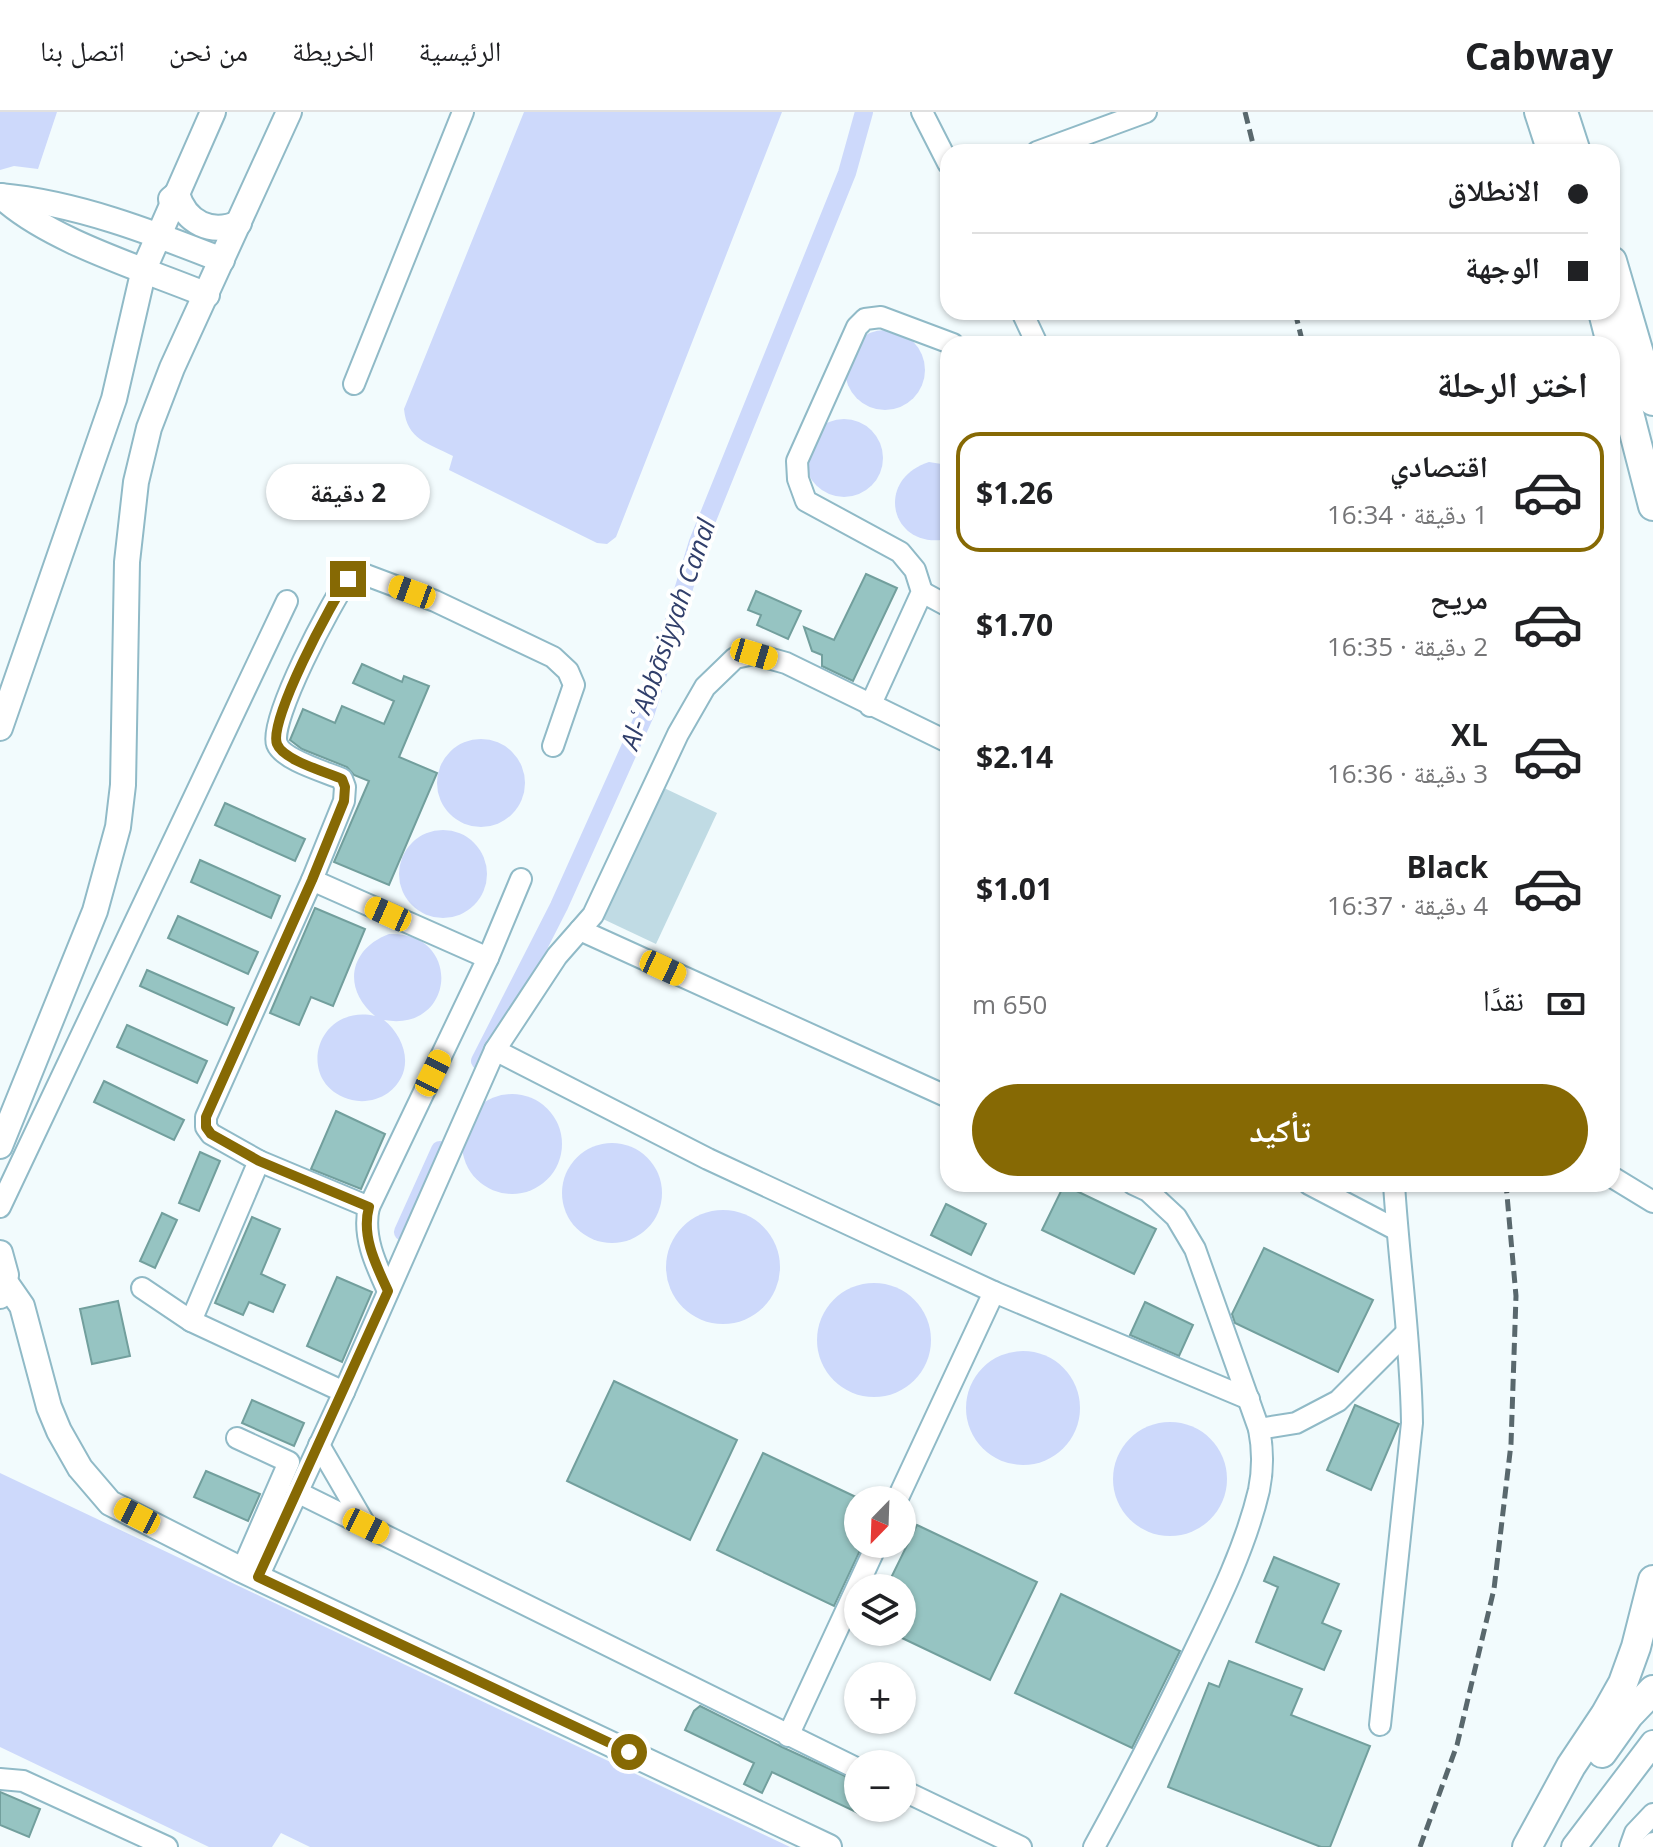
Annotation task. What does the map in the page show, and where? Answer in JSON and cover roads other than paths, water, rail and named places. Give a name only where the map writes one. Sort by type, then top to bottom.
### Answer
[{"type":"highway","points":[[1539,112],[1549,144]]},
{"type":"highway","points":[[1563,112],[1573,144]]},
{"type":"highway","points":[[1620,304],[1653,506]]},
{"type":"highway","points":[[1620,347],[1633,373],[1653,401]]},
{"type":"highway","points":[[1548,1847],[1613,1722],[1653,1580]]},
{"type":"highway","points":[[1527,1847],[1571,1766],[1613,1722],[1653,1691]]},
{"type":"main road","points":[[0,728],[114,399],[144,269],[213,112]]},
{"type":"main road","points":[[0,1146],[95,911],[118,827],[123,785],[127,562],[136,482],[158,400],[289,112]]},
{"type":"main road","points":[[103,218],[123,221],[143,218],[177,194]]},
{"type":"main road","points":[[177,194],[185,212],[201,225],[220,229],[239,223]]},
{"type":"main road","points":[[0,196],[39,201],[103,218],[222,260]]},
{"type":"main road","points":[[0,196],[18,212],[52,231],[207,295]]},
{"type":"main road","points":[[0,1253],[6,1268],[0,1311]]},
{"type":"main road","points":[[2,1291],[22,1306],[49,1407],[59,1431],[93,1486],[110,1503],[250,1573],[829,1847]]},
{"type":"main road","points":[[1574,1847],[1653,1743]]},
{"type":"street","points":[[354,384],[463,112]]},
{"type":"street","points":[[922,112],[940,147]]},
{"type":"street","points":[[1059,144],[1146,112]]},
{"type":"street","points":[[870,706],[922,592],[915,570],[900,552],[806,501],[798,479],[797,461],[857,327],[865,319],[881,317],[940,339]]},
{"type":"street","points":[[369,1207],[259,1161],[211,1134],[206,1127],[206,1117],[344,801],[342,779],[289,757],[277,746],[276,735],[297,673],[338,593],[348,579],[366,575],[435,601],[553,657],[568,671],[574,685],[553,746]]},
{"type":"street","points":[[922,592],[940,602]]},
{"type":"street","points":[[0,1207],[287,601]]},
{"type":"street","points":[[250,1573],[297,1492],[344,1392],[495,1050],[557,956],[593,915],[678,734],[705,687],[735,658],[754,654],[786,663],[940,738]]},
{"type":"street","points":[[388,1291],[368,1238],[365,1221],[369,1207],[488,958],[521,879]]},
{"type":"street","points":[[312,880],[488,958]]},
{"type":"street","points":[[580,930],[940,1093]]},
{"type":"street","points":[[495,1050],[708,1159],[994,1292],[1249,1399]]},
{"type":"street","points":[[191,1321],[259,1161]]},
{"type":"street","points":[[1620,1182],[1653,1202]]},
{"type":"street","points":[[1094,1847],[1142,1762],[1213,1614],[1249,1526],[1259,1487],[1263,1447],[1195,1249],[1176,1217],[1149,1192]]},
{"type":"street","points":[[1324,1192],[1397,1230]]},
{"type":"street","points":[[1380,1725],[1412,1423],[1412,1375],[1395,1192]]},
{"type":"street","points":[[142,1288],[191,1321],[344,1392]]},
{"type":"street","points":[[904,1486],[994,1292]]},
{"type":"street","points":[[1259,1429],[1296,1423],[1338,1401],[1406,1333]]},
{"type":"street","points":[[237,1438],[289,1462],[250,1573]]},
{"type":"street","points":[[319,1445],[366,1526]]},
{"type":"street","points":[[297,1492],[844,1762]]},
{"type":"street","points":[[788,1736],[871,1558]]},
{"type":"street","points":[[0,1779],[23,1781],[167,1847]]},
{"type":"street","points":[[916,1797],[1021,1847]]},
{"type":"street","points":[[1630,1847],[1635,1833],[1653,1814]]},
{"type":"street","points":[[1637,1847],[1653,1829]]},
{"type":"street","points":[[1649,1847],[1653,1843]]},
{"type":"water","points":[[0,112],[57,112],[38,169],[14,166],[0,170]]},
{"type":"water","points":[[524,112],[782,112],[616,537],[607,544],[597,543],[449,470],[453,456],[414,434],[409,428],[404,409]]},
{"type":"water","points":[[885,330],[900,333],[913,342],[922,355],[925,370],[922,385],[913,398],[900,407],[885,410],[870,407],[857,398],[848,385],[845,370],[848,355],[857,342],[870,333]]},
{"type":"water","points":[[836,419],[852,419],[866,425],[877,436],[883,458],[877,480],[866,491],[852,497],[836,497],[822,491],[811,480],[805,466],[805,450],[811,436],[822,425]]},
{"type":"water","points":[[929,462],[940,464],[940,539],[913,535],[902,525],[896,512],[895,497],[900,483],[911,471]]},
{"type":"water","points":[[481,739],[498,742],[512,752],[522,766],[525,783],[522,800],[512,814],[498,824],[481,827],[464,824],[450,814],[440,800],[437,783],[440,766],[450,752],[464,742]]},
{"type":"water","points":[[443,830],[460,833],[474,843],[484,857],[487,874],[484,891],[474,905],[460,915],[443,918],[426,915],[412,905],[402,891],[399,874],[402,857],[412,843],[426,833]]},
{"type":"water","points":[[389,934],[413,937],[430,948],[439,963],[441,981],[437,998],[426,1012],[408,1020],[384,1020],[398,1036],[405,1055],[405,1065],[397,1085],[375,1099],[352,1100],[334,1092],[323,1079],[318,1064],[319,1048],[326,1033],[338,1022],[354,1015],[375,1016],[358,994],[354,982],[355,970],[365,949]]},
{"type":"water","points":[[512,1094],[531,1098],[547,1109],[558,1125],[562,1144],[558,1163],[547,1179],[531,1190],[512,1194],[493,1190],[477,1179],[466,1163],[462,1144],[466,1125],[477,1109],[493,1098]]},
{"type":"water","points":[[612,1143],[640,1151],[654,1165],[662,1193],[654,1221],[640,1235],[612,1243],[584,1235],[570,1221],[562,1193],[570,1165],[584,1151]]},
{"type":"water","points":[[723,1210],[745,1215],[763,1227],[775,1245],[780,1267],[775,1289],[763,1307],[745,1319],[723,1324],[701,1319],[683,1307],[671,1289],[666,1267],[671,1245],[683,1227],[701,1215]]},
{"type":"water","points":[[874,1283],[896,1288],[914,1300],[926,1318],[931,1340],[926,1362],[914,1380],[896,1392],[874,1397],[852,1392],[834,1380],[822,1362],[817,1340],[822,1318],[834,1300],[852,1288]]},
{"type":"water","points":[[1023,1351],[1045,1356],[1063,1368],[1075,1386],[1080,1408],[1075,1430],[1063,1448],[1045,1460],[1023,1465],[1001,1460],[983,1448],[971,1430],[966,1408],[971,1386],[983,1368],[1001,1356]]},
{"type":"water","points":[[1170,1422],[1192,1427],[1210,1439],[1222,1457],[1227,1479],[1222,1501],[1210,1519],[1192,1531],[1170,1536],[1148,1531],[1130,1519],[1118,1501],[1113,1479],[1118,1457],[1130,1439],[1148,1427]]},
{"type":"water","points":[[0,1473],[790,1847],[310,1847],[281,1833],[272,1847],[209,1847],[0,1747]]},
{"type":"waterway","name":"Al-ʿAbbāsiyyah Canal","points":[[480,1061],[559,906],[646,712],[698,542],[847,173],[864,112]]},
{"type":"waterway","name":"Al-ʿAbbāsiyyah Canal","points":[[403,1232],[440,1150]]},
{"type":"railway","points":[[1245,112],[1253,144]]},
{"type":"railway","points":[[1297,320],[1301,336]]},
{"type":"railway","points":[[1420,1847],[1457,1745],[1494,1589],[1511,1444],[1516,1296],[1507,1192]]}]
